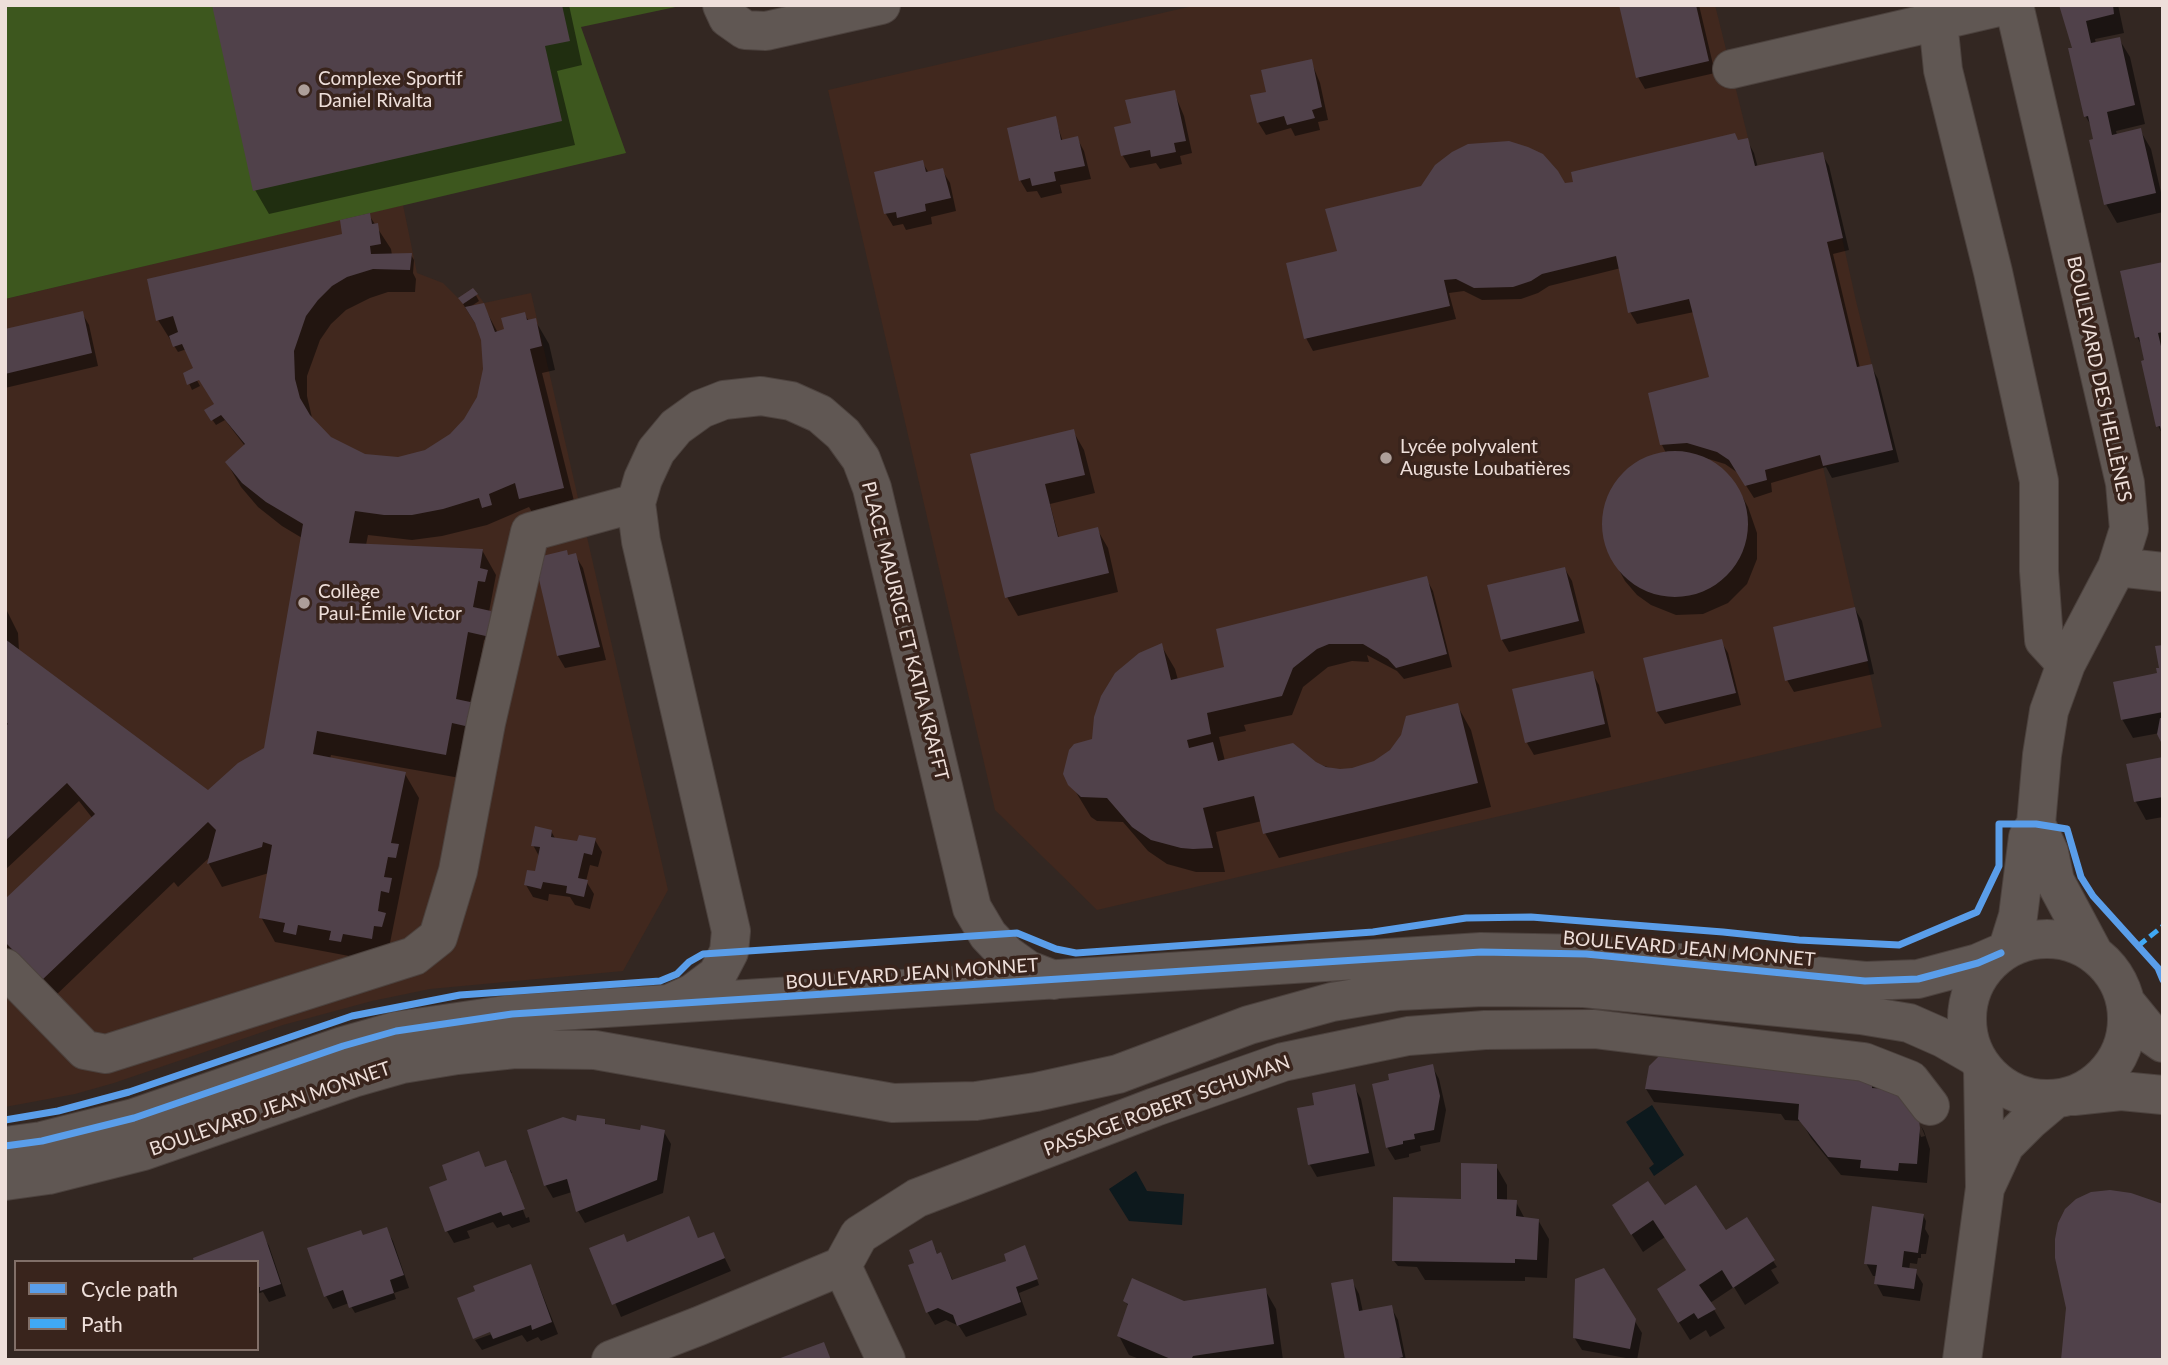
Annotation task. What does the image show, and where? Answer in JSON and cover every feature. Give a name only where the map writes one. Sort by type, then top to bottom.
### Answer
[{"type":"street","points":[[722,5],[728,18],[745,30],[766,31],[881,5]]},
{"type":"street","points":[[1732,69],[1939,13],[2007,5]]},
{"type":"street","name":"BOULEVARD DES HELLÈNES","points":[[2004,950],[2018,916],[2028,837],[2036,824],[2049,711],[2066,664],[2117,567],[2129,529],[2124,482],[2014,5]]},
{"type":"street","points":[[1939,13],[1943,70],[1993,272],[2039,481],[2039,571],[2044,640],[2066,664]]},
{"type":"street","name":"PLACE MAURICE ET KATIA KRAFFT","points":[[665,1005],[693,993],[717,975],[729,952],[732,931],[641,541],[636,503],[656,451],[676,427],[701,409],[724,400],[761,396],[791,401],[820,414],[843,434],[862,459],[872,488],[972,908],[988,935],[1007,955],[1028,970],[1055,980]]},
{"type":"street","points":[[5,968],[85,1050],[106,1055],[414,956],[438,937],[458,871],[486,723],[530,532],[636,503]]},
{"type":"street","points":[[2117,567],[2163,572]]},
{"type":"street","name":"BOULEVARD DES HELLÈNES","points":[[2036,824],[2049,852],[2055,881],[2094,954]]},
{"type":"street","points":[[1962,1360],[1985,1188],[1979,1062],[1967,1029],[1968,1000],[1980,973],[2004,950],[2037,939],[2067,941],[2094,954],[2115,975],[2126,1003],[2153,1036],[2163,1043]]},
{"type":"street","name":"BOULEVARD JEAN MONNET","points":[[5,1146],[42,1141],[134,1118],[343,1046],[396,1031],[512,1014],[1481,952],[1586,954],[1865,981],[1918,979],[1967,966],[2004,950]]},
{"type":"street","name":"BOULEVARD JEAN MONNET","points":[[5,1181],[48,1175],[143,1152],[353,1078],[402,1064],[457,1055],[515,1049],[594,1050],[894,1103],[976,1101],[1036,1093],[1118,1074],[1249,1025],[1332,1002],[1398,991],[1483,986],[1584,988],[1861,1014],[1909,1023],[1943,1038],[1979,1062]]},
{"type":"street","points":[[1985,1188],[2005,1145],[2028,1121],[2062,1098],[2096,1084],[2116,1061],[2127,1033],[2126,1003]]},
{"type":"street","name":"PASSAGE ROBERT SCHUMAN","points":[[842,1266],[859,1235],[917,1198],[1155,1107],[1283,1062],[1408,1036],[1485,1030],[1594,1029],[1864,1062],[1910,1080],[1930,1106]]},
{"type":"street","points":[[1979,1062],[2003,1086],[2028,1097],[2062,1098],[2121,1091],[2163,1095]]},
{"type":"street","points":[[611,1360],[842,1266],[886,1360]]},
{"type":"shaded area","name":"Lycée polyvalent Auguste Loubatières","points":[[1197,5],[1715,5],[1755,166],[1823,152],[1893,450],[1823,467],[1882,727],[1097,910],[995,810],[828,90]]},
{"type":"shaded area","name":"Collège Paul-Émile Victor","points":[[403,205],[417,273],[443,283],[458,298],[473,288],[484,303],[531,293],[668,890],[623,971],[430,989],[372,1001],[283,1025],[114,1083],[75,1094],[5,1107],[5,299]]},
{"type":"shaded area","points":[[1652,1105],[1684,1155],[1654,1176],[1649,1168],[1654,1164],[1626,1122]]},
{"type":"shaded area","points":[[1136,1171],[1147,1191],[1184,1194],[1182,1225],[1129,1221],[1109,1189]]},
{"type":"green space","name":"Complexe Sportif Daniel Rivalta","points":[[5,5],[685,5],[581,27],[626,153],[5,299]]},
{"type":"building","points":[[212,5],[562,5],[570,41],[545,46],[562,121],[253,191]]},
{"type":"building","points":[[1619,5],[1696,5],[1709,61],[1636,78]]},
{"type":"building","points":[[2059,5],[2113,5],[2114,14],[2086,21],[2091,43],[2120,37],[2135,105],[2107,112],[2112,135],[2141,128],[2156,193],[2104,205],[2089,140],[2093,139],[2088,116],[2084,117],[2068,48],[2072,48]]},
{"type":"building","points":[[1312,59],[1322,107],[1312,110],[1315,118],[1287,125],[1284,116],[1257,123],[1250,95],[1266,92],[1261,70]]},
{"type":"building","points":[[1175,90],[1186,141],[1174,143],[1176,152],[1151,157],[1150,150],[1121,156],[1114,127],[1131,123],[1125,100]]},
{"type":"building","points":[[1056,116],[1061,140],[1078,136],[1085,166],[1054,172],[1056,181],[1032,186],[1030,178],[1019,181],[1007,128]]},
{"type":"building","points":[[1735,133],[1738,140],[1748,138],[1755,166],[1823,152],[1843,238],[1827,242],[1857,367],[1872,364],[1893,450],[1823,466],[1820,455],[1765,470],[1767,480],[1745,486],[1729,460],[1717,452],[1687,443],[1660,445],[1648,393],[1709,377],[1689,299],[1628,313],[1616,256],[1542,274],[1513,287],[1474,288],[1456,279],[1444,280],[1450,306],[1304,339],[1286,263],[1337,251],[1325,209],[1421,186],[1435,165],[1468,144],[1509,141],[1528,147],[1543,154],[1565,183],[1573,182],[1571,172]]},
{"type":"building","points":[[923,160],[926,172],[943,168],[951,198],[925,204],[926,211],[897,218],[896,212],[884,214],[874,172]]},
{"type":"building","points":[[370,213],[372,224],[378,223],[381,244],[370,246],[371,254],[412,253],[410,270],[373,269],[347,277],[332,286],[306,316],[294,351],[295,379],[300,398],[310,415],[331,437],[365,454],[398,457],[425,450],[450,434],[464,419],[477,397],[483,369],[481,340],[465,307],[484,303],[495,332],[504,329],[501,318],[525,312],[527,320],[536,318],[542,346],[530,349],[564,488],[519,499],[515,483],[489,494],[492,505],[482,508],[479,498],[412,515],[355,511],[349,543],[483,549],[480,568],[488,570],[485,582],[478,581],[473,607],[491,611],[490,637],[468,632],[456,699],[475,703],[474,728],[452,723],[446,755],[317,731],[313,754],[406,772],[391,843],[399,844],[396,858],[388,857],[384,877],[392,878],[389,893],[381,891],[378,911],[386,913],[382,927],[374,926],[372,939],[343,934],[341,942],[329,940],[331,931],[298,925],[296,935],[283,932],[285,923],[259,918],[272,845],[263,842],[262,847],[207,864],[216,830],[208,822],[42,980],[5,942],[5,899],[95,814],[67,783],[5,841],[5,726],[8,724],[5,721],[5,639],[208,790],[238,763],[264,748],[303,524],[266,502],[242,483],[225,462],[245,444],[221,415],[211,421],[204,410],[214,404],[199,380],[187,385],[183,373],[193,368],[182,344],[173,347],[169,336],[178,332],[173,316],[156,321],[147,279],[342,234],[340,220]]},
{"type":"building","points":[[2163,262],[2163,332],[2158,333],[2163,355],[2162,435],[2160,426],[2156,427],[2141,361],[2144,360],[2139,337],[2135,338],[2120,271]]},
{"type":"building","points":[[473,288],[478,294],[463,304],[458,298]]},
{"type":"building","points":[[83,311],[92,353],[5,374],[5,329]]},
{"type":"building","points":[[1074,429],[1085,475],[1045,484],[1058,537],[1098,527],[1109,573],[1005,598],[970,454]]},
{"type":"building","points":[[1675,451],[1703,456],[1727,472],[1743,496],[1748,524],[1743,552],[1727,576],[1703,592],[1675,597],[1647,592],[1623,576],[1607,552],[1602,524],[1607,496],[1623,472],[1647,456]]},
{"type":"building","points":[[567,550],[568,555],[576,553],[600,647],[557,656],[534,558]]},
{"type":"building","points":[[1565,567],[1579,621],[1501,640],[1487,585]]},
{"type":"building","points":[[1427,576],[1447,654],[1396,668],[1388,659],[1363,644],[1329,644],[1317,649],[1293,668],[1282,696],[1207,713],[1211,734],[1187,740],[1189,748],[1213,742],[1218,761],[1293,743],[1326,767],[1352,768],[1374,761],[1390,750],[1401,735],[1406,716],[1458,703],[1478,783],[1263,834],[1254,796],[1203,808],[1213,848],[1193,849],[1151,840],[1132,827],[1107,798],[1081,797],[1068,785],[1063,774],[1069,750],[1074,744],[1092,739],[1094,717],[1101,696],[1115,673],[1139,653],[1162,643],[1171,680],[1224,667],[1216,629]]},
{"type":"building","points":[[1855,607],[1868,661],[1785,681],[1773,627]]},
{"type":"building","points":[[1722,639],[1736,693],[1656,712],[1643,658]]},
{"type":"building","points":[[2163,645],[2163,712],[2121,720],[2113,682],[2157,673],[2156,668],[2159,668],[2155,646]]},
{"type":"building","points":[[1593,671],[1605,724],[1525,743],[1512,689]]},
{"type":"building","points":[[2160,718],[2163,718],[2163,746],[2157,734]]},
{"type":"building","points":[[2163,757],[2163,797],[2134,802],[2126,764]]},
{"type":"building","points":[[535,826],[552,830],[551,837],[577,841],[579,835],[596,838],[592,855],[584,853],[578,878],[588,880],[584,897],[566,893],[567,886],[543,882],[541,889],[524,885],[527,870],[535,871],[540,847],[531,846]]},
{"type":"building","points":[[1661,1054],[1872,1076],[1872,1088],[1888,1089],[1904,1098],[1919,1120],[1917,1164],[1899,1163],[1898,1171],[1860,1168],[1861,1160],[1828,1157],[1798,1119],[1799,1104],[1645,1089],[1649,1066]]},
{"type":"building","points":[[1433,1064],[1440,1096],[1434,1130],[1414,1134],[1415,1139],[1386,1148],[1372,1084],[1389,1080],[1388,1074]]},
{"type":"building","points":[[1355,1084],[1369,1153],[1308,1165],[1297,1108],[1314,1105],[1312,1093]]},
{"type":"building","points":[[577,1115],[605,1119],[605,1124],[640,1130],[641,1125],[665,1130],[657,1180],[576,1212],[567,1179],[544,1186],[527,1130],[563,1117],[576,1121]]},
{"type":"building","points":[[479,1151],[485,1167],[506,1160],[525,1209],[503,1216],[501,1212],[445,1232],[429,1187],[447,1180],[442,1165]]},
{"type":"building","points":[[1461,1163],[1497,1164],[1497,1199],[1517,1200],[1516,1216],[1539,1219],[1537,1260],[1515,1259],[1515,1263],[1392,1261],[1393,1197],[1461,1199]]},
{"type":"building","points":[[1648,1181],[1665,1205],[1696,1185],[1726,1230],[1747,1217],[1775,1260],[1733,1288],[1722,1270],[1699,1285],[1716,1309],[1698,1319],[1694,1313],[1678,1323],[1657,1289],[1686,1270],[1653,1220],[1631,1235],[1612,1205]]},
{"type":"building","points":[[2110,1190],[2131,1193],[2163,1204],[2163,1360],[2061,1360],[2066,1308],[2055,1258],[2058,1223],[2065,1209],[2076,1199],[2091,1192]]},
{"type":"building","points":[[1872,1206],[1924,1214],[1918,1253],[1904,1251],[1902,1267],[1917,1269],[1914,1289],[1874,1284],[1877,1265],[1864,1264]]},
{"type":"building","points":[[689,1216],[698,1238],[714,1232],[725,1258],[612,1305],[589,1248],[624,1234],[627,1242]]},
{"type":"building","points":[[387,1227],[404,1275],[390,1280],[394,1293],[349,1308],[343,1290],[324,1297],[307,1248],[361,1230],[363,1235]]},
{"type":"building","points":[[263,1231],[281,1284],[260,1291],[259,1260],[193,1258]]},
{"type":"building","points":[[932,1240],[937,1254],[941,1252],[952,1280],[1006,1261],[1004,1254],[1025,1245],[1038,1279],[1016,1287],[1021,1302],[957,1326],[953,1315],[938,1308],[926,1313],[908,1265],[914,1263],[909,1250]]},
{"type":"building","points":[[531,1264],[552,1322],[532,1330],[531,1325],[493,1339],[490,1332],[473,1339],[457,1298],[475,1291],[473,1286]]},
{"type":"building","points":[[1604,1268],[1636,1319],[1630,1349],[1573,1338],[1575,1279]]},
{"type":"building","points":[[1132,1278],[1184,1301],[1266,1288],[1274,1344],[1193,1356],[1191,1360],[1173,1360],[1117,1336],[1128,1304],[1123,1301]]},
{"type":"building","points":[[1353,1279],[1359,1311],[1392,1305],[1403,1357],[1391,1360],[1345,1360],[1331,1283]]},
{"type":"building","points":[[824,1342],[831,1360],[775,1360],[794,1353]]},
{"type":"marked path","points":[[2138,946],[2163,926]]},
{"type":"cycle path","points":[[5,1120],[58,1111],[129,1092],[352,1016],[460,995],[660,981],[677,974],[689,962],[703,954],[1017,933],[1056,949],[1076,953],[1373,932],[1466,918],[1531,917],[1799,940],[1899,945],[1977,912],[1999,866],[1999,824],[2036,824],[2067,829],[2081,877],[2093,896],[2158,968],[2163,980]]},
{"type":"cycle path","points":[[5,1146],[42,1141],[134,1118],[343,1046],[396,1031],[512,1014],[1481,952],[1586,954],[1865,981],[1918,979],[1978,963],[2001,953]]},
{"type":"place","name":"Complexe Sportif Daniel Rivalta","points":[[304,90]]},
{"type":"place","name":"Lycée polyvalent Auguste Loubatières","points":[[1386,458]]},
{"type":"place","name":"Collège Paul-Émile Victor","points":[[304,603]]}]
